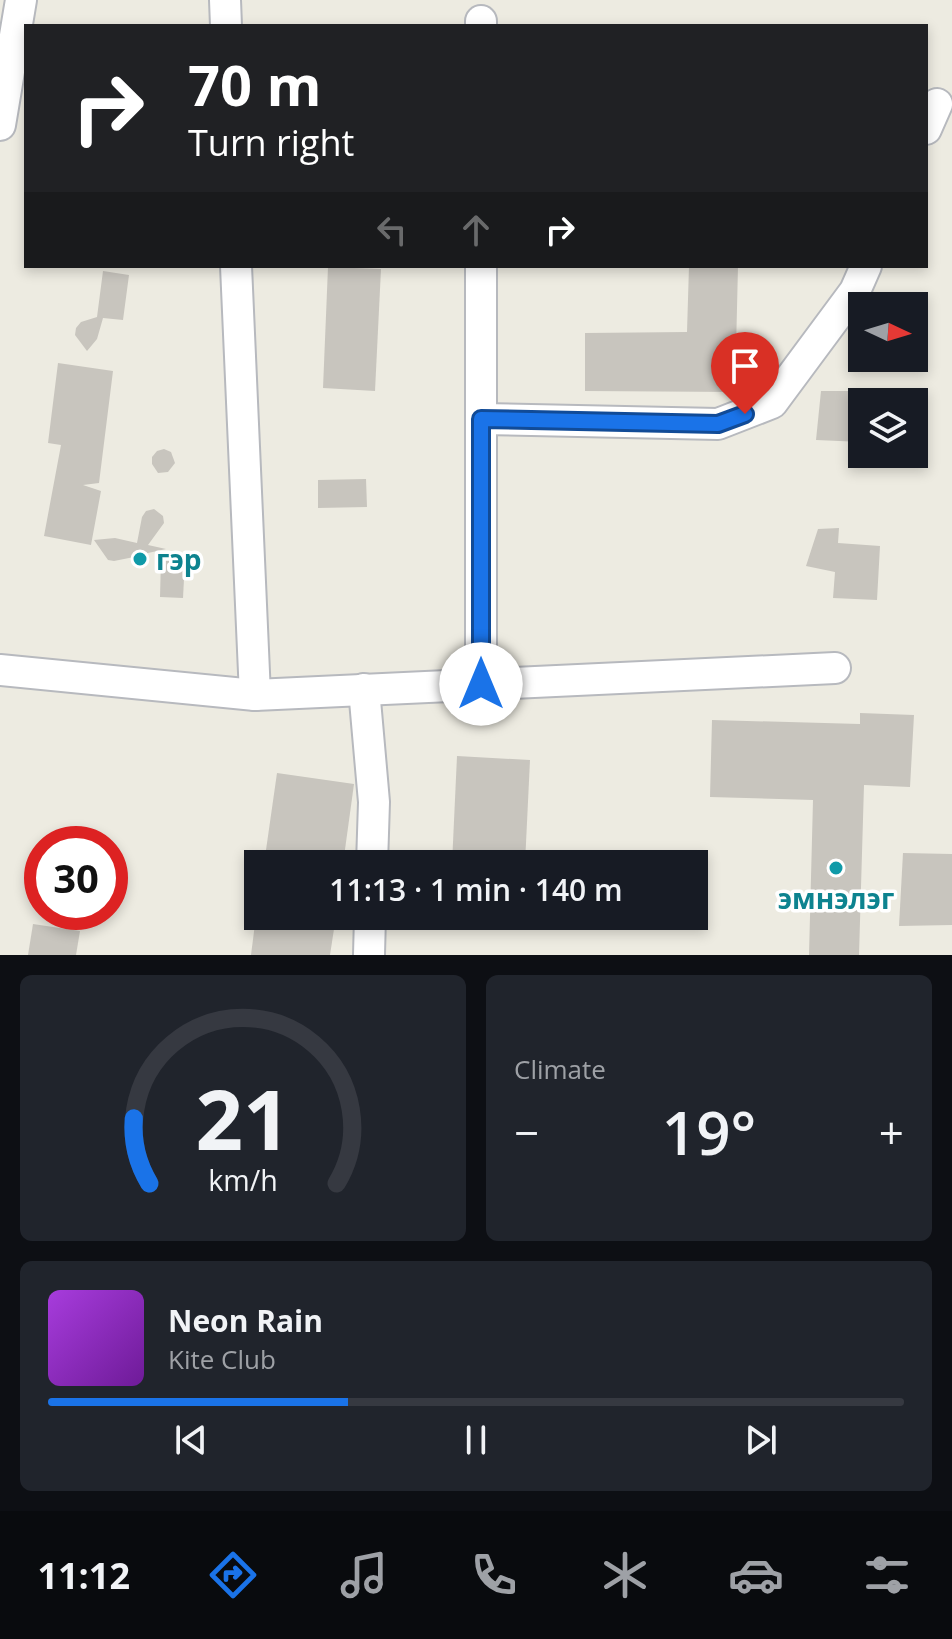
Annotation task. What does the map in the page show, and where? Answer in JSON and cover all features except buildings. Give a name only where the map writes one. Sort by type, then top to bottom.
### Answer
[{"type":"street","points":[[0,125],[21,0]]},
{"type":"street","points":[[225,0],[226,24]]},
{"type":"street","points":[[236,268],[255,695]]},
{"type":"street","points":[[481,268],[481,684]]},
{"type":"street","points":[[481,419],[718,424],[772,403],[855,291],[865,268]]},
{"type":"street","points":[[0,670],[255,695],[835,668]]},
{"type":"street","points":[[364,689],[374,802],[372,850]]},
{"type":"street","points":[[369,955],[370,930]]},
{"type":"place","name":"гэр","points":[[140,559]]},
{"type":"place","name":"эмнэлэг","points":[[836,868]]},
{"type":"route","points":[[481,684],[481,419],[718,424],[745,414]]}]
